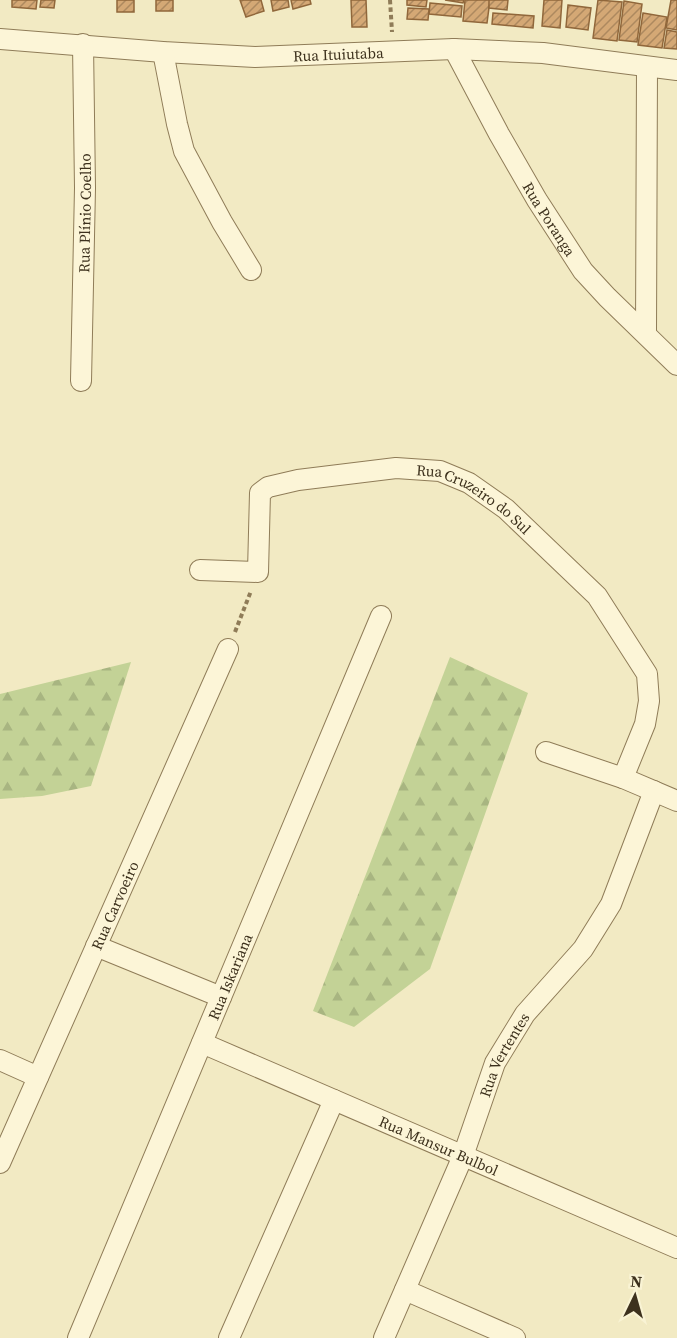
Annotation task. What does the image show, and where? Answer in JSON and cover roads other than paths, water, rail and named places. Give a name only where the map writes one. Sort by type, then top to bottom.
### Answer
[{"type":"street","name":"Rua Ituiutaba","points":[[0,39],[255,57],[454,49],[543,53],[677,70]]},
{"type":"street","name":"Rua Plínio Coelho","points":[[81,381],[85,188],[83,44]]},
{"type":"street","name":"Rua Poranga","points":[[454,49],[537,200],[583,271],[677,365]]},
{"type":"street","points":[[163,52],[184,151],[222,222],[252,270]]},
{"type":"street","points":[[646,333],[647,68]]},
{"type":"street","name":"Rua Cruzeiro do Sul","points":[[200,570],[258,572],[260,493],[268,487],[298,480],[396,468],[441,471],[469,483],[506,508],[597,596],[647,674],[649,701],[645,724],[623,778]]},
{"type":"street","name":"Rua Iskariana","points":[[78,1338],[381,616]]},
{"type":"street","name":"Rua Carvoeiro","points":[[0,1163],[228,649]]},
{"type":"street","points":[[546,752],[623,778],[677,801]]},
{"type":"street","name":"Rua Vertentes","points":[[384,1338],[463,1156],[495,1063],[525,1014],[583,949],[611,904],[654,791]]},
{"type":"street","points":[[96,946],[221,997]]},
{"type":"street","name":"Rua Mansur Bulbol","points":[[202,1044],[677,1248]]},
{"type":"street","points":[[0,1060],[38,1077]]},
{"type":"street","points":[[229,1338],[334,1100]]},
{"type":"street","points":[[405,1290],[515,1338]]}]
